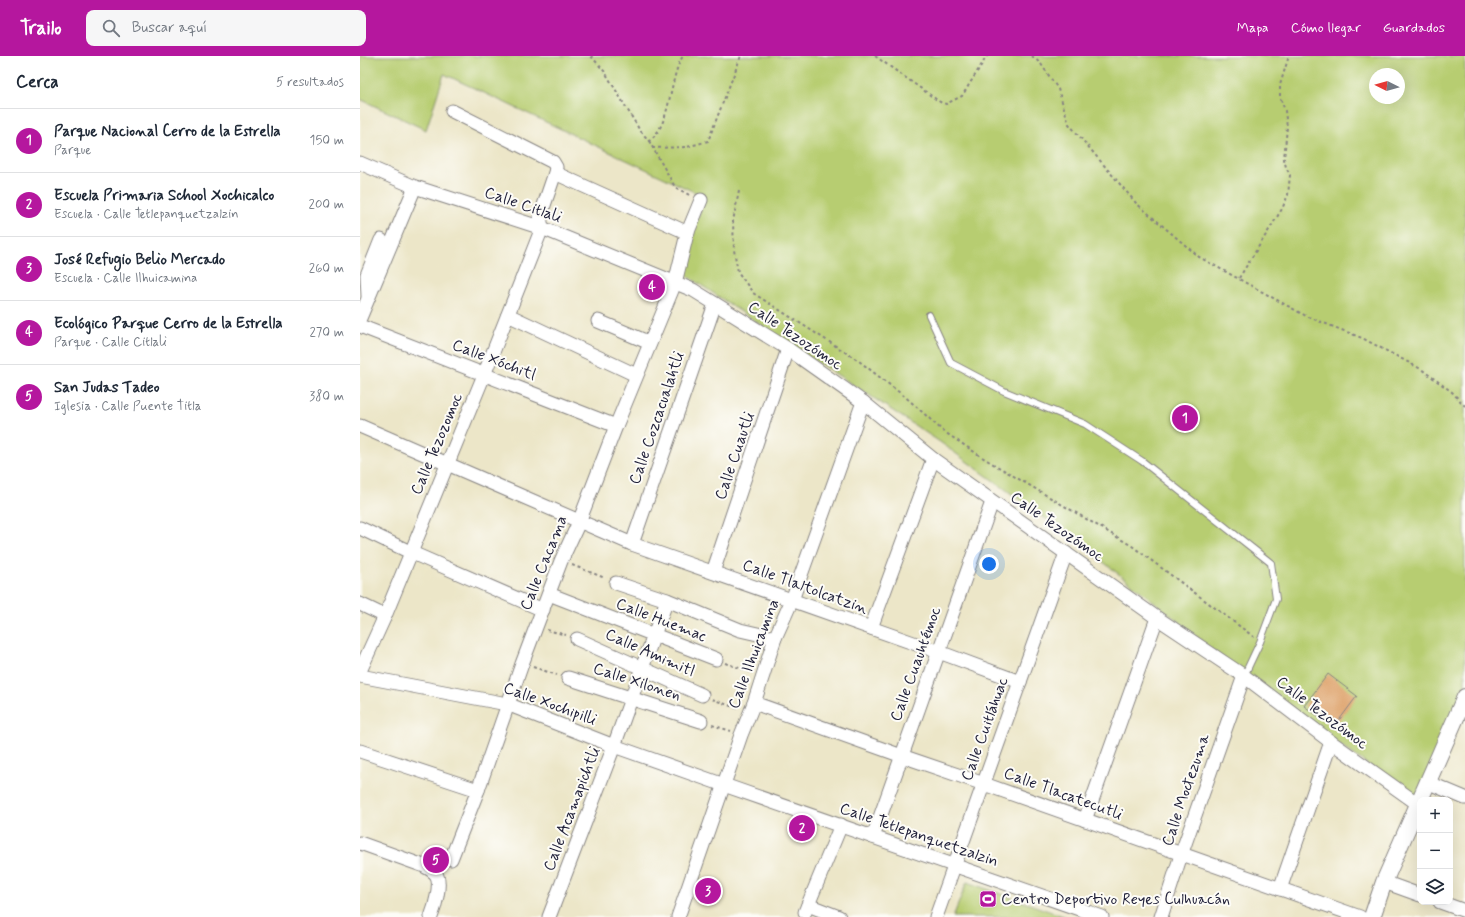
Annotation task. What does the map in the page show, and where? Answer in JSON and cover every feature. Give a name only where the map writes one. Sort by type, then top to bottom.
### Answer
[{"type":"street","points":[[452,111],[553,162],[556,167],[555,173],[688,233]]},
{"type":"street","name":"Calle Citlali","points":[[360,163],[415,187],[542,228],[675,282]]},
{"type":"street","name":"Calle Tezozomoc","points":[[360,671],[508,315],[542,228],[540,217],[555,173]]},
{"type":"street","points":[[360,318],[415,187]]},
{"type":"street","name":"Calle Cacama","points":[[451,859],[478,790],[507,704],[536,626],[579,522],[636,375],[675,282],[688,233],[700,201]]},
{"type":"street","points":[[368,300],[366,275],[381,240]]},
{"type":"street","name":"Calle Tezozómoc","points":[[675,282],[693,290],[788,349],[863,402],[933,459],[992,502],[1157,618],[1244,676],[1331,742],[1417,803]]},
{"type":"street","name":"Calle Cozcacualahtli","points":[[632,544],[715,304]]},
{"type":"street","points":[[508,315],[636,375]]},
{"type":"street","points":[[598,321],[650,343]]},
{"type":"street","name":"Calle Xóchitl","points":[[360,326],[616,426]]},
{"type":"street","name":"Calle Cuautli","points":[[713,572],[788,349]]},
{"type":"street","name":"Calle Ilhuicamina","points":[[678,917],[741,735],[752,708],[775,638],[792,600],[863,402]]},
{"type":"street","points":[[360,426],[579,522]]},
{"type":"street","points":[[871,628],[933,459]]},
{"type":"street","name":"Calle Cuauhtémoc","points":[[873,836],[992,502]]},
{"type":"street","name":"Calle Tlaltolcatzin","points":[[579,522],[632,544],[1020,682]]},
{"type":"street","points":[[360,528],[410,552],[543,610]]},
{"type":"street","name":"Calle Cuitláhuac","points":[[936,917],[1066,553]]},
{"type":"street","points":[[616,583],[667,600],[740,630],[775,638]]},
{"type":"street","name":"Calle Huemac","points":[[549,594],[716,659]]},
{"type":"street","name":"Calle Acamapichtli","points":[[549,917],[614,746],[667,600]]},
{"type":"street","points":[[360,604],[384,616]]},
{"type":"street","points":[[1085,820],[1157,618]]},
{"type":"street","name":"Calle Amimitl","points":[[577,639],[702,695]]},
{"type":"street","name":"Calle Xochipilli","points":[[360,676],[507,704],[614,746],[724,785]]},
{"type":"street","name":"Calle Moctezuma","points":[[1161,917],[1181,854],[1244,676]]},
{"type":"street","name":"Calle Xilonen","points":[[568,678],[701,720]]},
{"type":"street","points":[[1421,797],[1465,696]]},
{"type":"street","name":"Calle Tlacatecutli","points":[[752,708],[984,784],[1360,917]]},
{"type":"street","points":[[1280,889],[1331,742]]},
{"type":"street","points":[[360,751],[478,790]]},
{"type":"street","points":[[1427,782],[1465,798]]},
{"type":"street","name":"Calle Tetlepanquetzalzin","points":[[724,785],[1102,917]]},
{"type":"street","points":[[1372,917],[1384,882],[1417,806]]},
{"type":"street","points":[[839,917],[807,908],[841,825]]},
{"type":"street","points":[[360,843],[424,866],[433,871],[437,876],[438,883],[434,916]]},
{"type":"street","points":[[1384,882],[1417,894]]},
{"type":"street","points":[[1448,905],[1465,911]]},
{"type":"lane","points":[[929,315],[951,363],[1004,391],[1085,424],[1142,460],[1271,562],[1276,599],[1260,642],[1244,676]]},
{"type":"path","points":[[591,56],[605,72],[639,129],[649,141],[675,187],[700,201]]},
{"type":"path","points":[[649,141],[659,130],[663,121],[677,66],[683,56]]},
{"type":"path","points":[[652,148],[688,147],[708,141],[741,56]]},
{"type":"path","points":[[875,56],[940,102],[946,104],[962,96],[987,56]]},
{"type":"path","points":[[1032,56],[1041,64],[1058,90],[1069,124],[1136,203],[1199,257],[1306,316],[1362,338],[1421,369],[1452,392],[1465,406]]},
{"type":"path","points":[[1239,278],[1282,209],[1288,195],[1290,175],[1284,159],[1287,127],[1286,111],[1280,96],[1280,85],[1290,56]]},
{"type":"path","points":[[739,191],[733,221],[734,250],[738,272],[753,293],[859,361],[909,400],[944,431],[985,459],[1132,546],[1260,642]]},
{"type":"path","points":[[562,561],[616,583]]},
{"type":"path","points":[[536,626],[577,639]]},
{"type":"path","name":"Calle Huemac","points":[[716,659],[762,676]]},
{"type":"path","name":"Calle Xilonen","points":[[522,664],[568,678]]},
{"type":"path","name":"Calle Amimitl","points":[[702,695],[752,708]]},
{"type":"path","points":[[701,720],[741,735]]},
{"type":"green space","points":[[360,56],[1465,56],[1465,686],[1417,800],[1244,676],[1162,608],[1074,539],[940,442],[686,275],[685,255],[705,197],[444,74],[426,130],[360,99]]},
{"type":"green space","name":"Centro Deportivo Reyes Culhuacán","points":[[967,882],[1066,917],[953,917]]},
{"type":"building","points":[[1328,674],[1357,696],[1334,727],[1304,706]]},
{"type":"place","name":"Ecológico Parque Cerro de la Estrella","points":[[652,287]]},
{"type":"place","name":"Parque Nacional Cerro de la Estrella","points":[[1185,418]]},
{"type":"place","name":"Escuela Primaria School Xochicalco","points":[[802,828]]},
{"type":"place","name":"San Judas Tadeo","points":[[436,860]]},
{"type":"place","name":"José Refugio Belio Mercado","points":[[708,891]]},
{"type":"place","name":"Centro Deportivo Reyes Culhuacán","points":[[988,899]]}]
